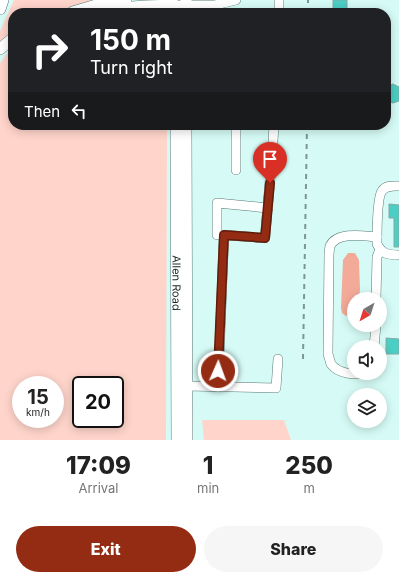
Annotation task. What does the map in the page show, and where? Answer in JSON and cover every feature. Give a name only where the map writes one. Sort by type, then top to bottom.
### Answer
[{"type":"highway","points":[[90,8],[125,0]]},
{"type":"main road","points":[[0,9],[3,0]]},
{"type":"main road","points":[[110,8],[180,6]]},
{"type":"main road","points":[[0,49],[8,42]]},
{"type":"main road","name":"Allen Road","points":[[176,130],[177,440]]},
{"type":"main road","name":"Allen Road","points":[[186,130],[187,440]]},
{"type":"street","points":[[180,6],[195,1],[232,1]]},
{"type":"street","points":[[236,130],[236,170]]},
{"type":"street","points":[[268,208],[217,203],[217,235],[265,238],[268,208],[274,130]]},
{"type":"street","points":[[399,186],[389,186],[381,191],[377,236],[377,244],[385,254],[399,255]]},
{"type":"street","points":[[218,386],[224,235]]},
{"type":"street","points":[[347,373],[339,371],[331,363],[328,354],[330,246],[344,236],[377,236]]},
{"type":"street","points":[[376,292],[377,257],[380,249]]},
{"type":"street","points":[[187,386],[276,388],[278,359]]},
{"type":"shaded area","points":[[14,0],[102,0],[75,8],[10,8]]},
{"type":"shaded area","points":[[8,13],[8,38],[0,44],[0,31]]},
{"type":"shaded area","points":[[8,53],[8,130],[167,130],[166,440],[0,440],[0,63]]},
{"type":"shaded area","points":[[348,253],[355,253],[359,260],[360,292],[347,292],[346,316],[342,313],[341,308],[343,260]]},
{"type":"shaded area","points":[[202,420],[284,420],[291,440],[204,440]]},
{"type":"building","points":[[333,0],[347,0],[347,8],[333,8]]},
{"type":"building","points":[[393,84],[399,87],[399,101],[393,103],[391,102],[391,85]]},
{"type":"building","points":[[389,204],[399,205],[399,247],[394,247],[394,218],[389,218]]},
{"type":"building","points":[[386,338],[399,339],[399,354],[387,354]]},
{"type":"railway","points":[[308,0],[308,8]]},
{"type":"railway","points":[[303,359],[307,130]]},
{"type":"route","points":[[218,371],[224,235],[265,238],[270,183]]}]
